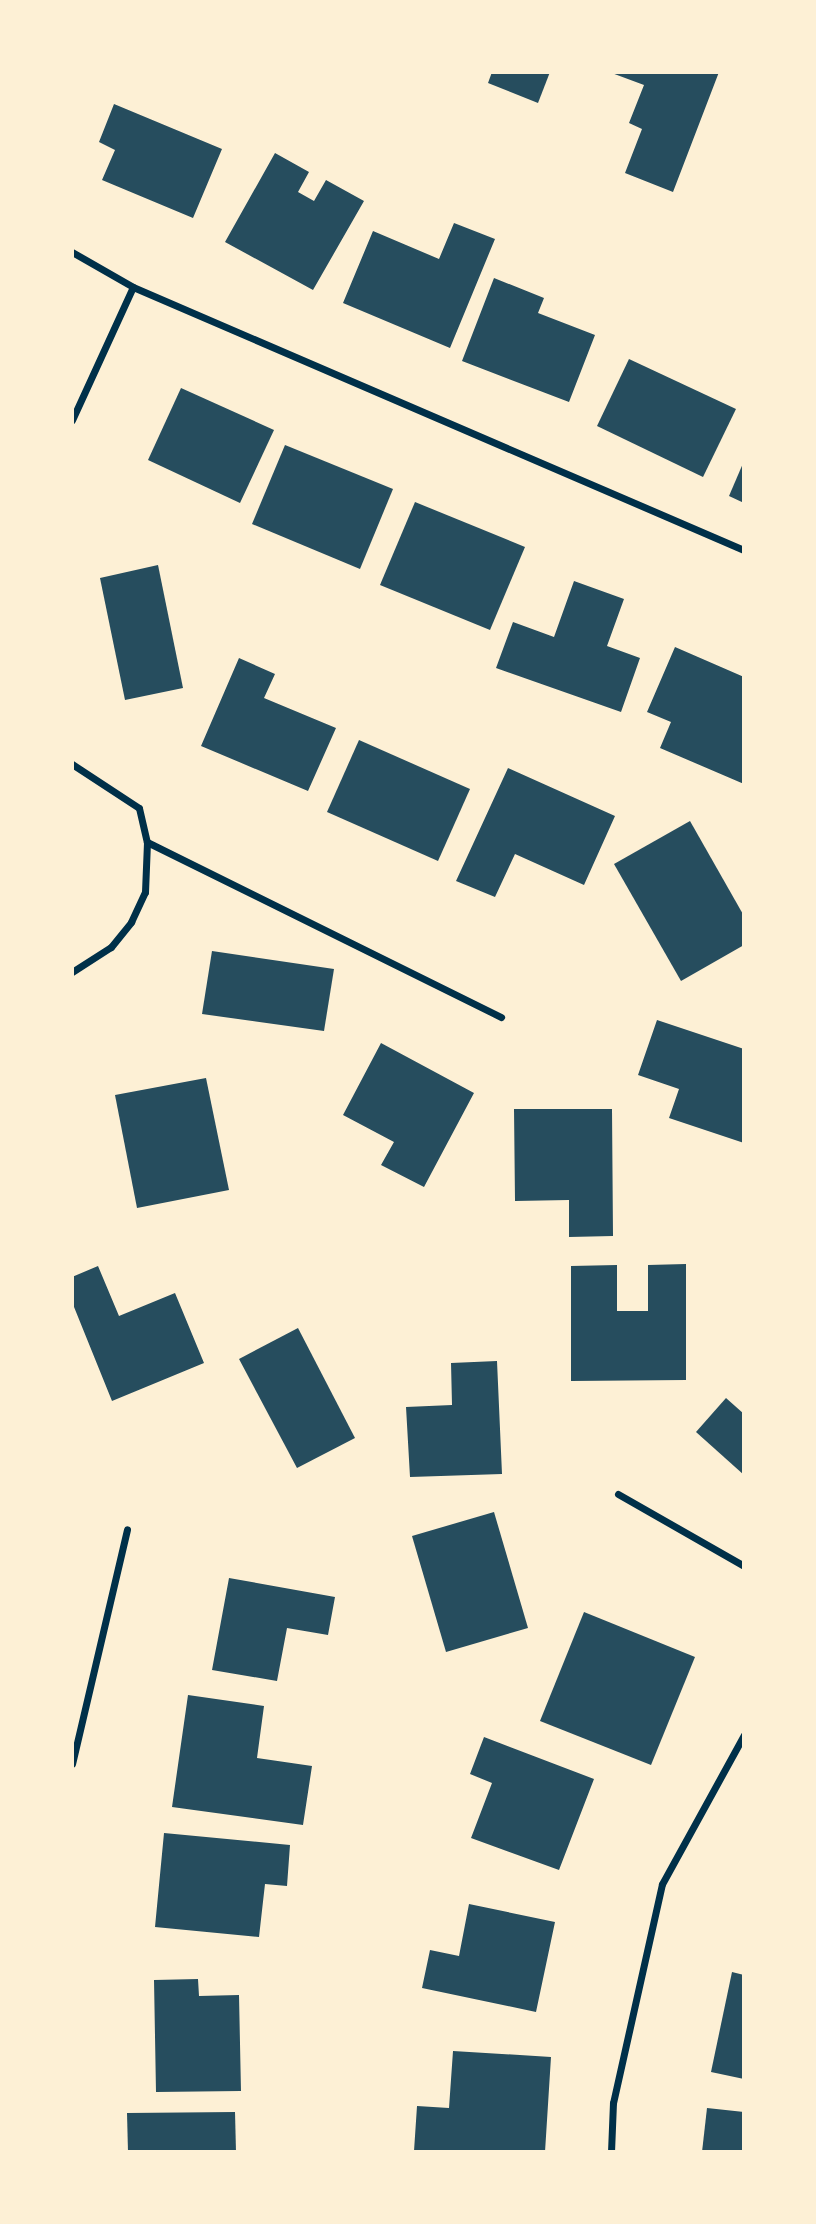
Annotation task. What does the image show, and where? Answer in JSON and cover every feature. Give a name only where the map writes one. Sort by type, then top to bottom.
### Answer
[{"type":"street","points":[[72,252],[133,287],[744,550]]},
{"type":"street","points":[[72,420],[133,287]]},
{"type":"street","points":[[72,764],[139,808],[147,842],[145,892],[131,922],[111,947],[72,972]]},
{"type":"street","points":[[147,842],[501,1017]]},
{"type":"street","points":[[618,1494],[744,1566]]},
{"type":"street","points":[[72,1764],[127,1529]]},
{"type":"street","points":[[611,2152],[613,2103],[662,1884],[744,1735]]},
{"type":"building","points":[[492,72],[550,72],[538,103],[488,83]]},
{"type":"building","points":[[609,72],[719,72],[673,192],[625,173],[642,129],[629,123],[644,85]]},
{"type":"building","points":[[114,104],[222,149],[193,218],[102,180],[115,150],[99,142]]},
{"type":"building","points":[[275,153],[309,172],[298,192],[314,201],[326,180],[364,201],[313,290],[225,242]]},
{"type":"building","points":[[454,223],[495,239],[450,348],[343,303],[373,231],[439,259]]},
{"type":"building","points":[[494,278],[544,298],[538,313],[595,335],[569,402],[462,361]]},
{"type":"building","points":[[629,359],[736,409],[703,477],[597,426]]},
{"type":"building","points":[[181,388],[274,430],[240,503],[148,460]]},
{"type":"building","points":[[285,445],[393,489],[360,569],[252,524]]},
{"type":"building","points":[[744,461],[744,503],[729,496]]},
{"type":"building","points":[[415,502],[525,547],[490,630],[380,585]]},
{"type":"building","points":[[158,565],[183,688],[125,700],[100,578]]},
{"type":"building","points":[[574,581],[624,599],[607,646],[640,658],[621,712],[496,668],[513,622],[554,637]]},
{"type":"building","points":[[675,647],[744,677],[744,784],[660,748],[671,722],[647,712]]},
{"type":"building","points":[[239,658],[275,674],[264,698],[336,728],[308,791],[201,746]]},
{"type":"building","points":[[359,740],[470,789],[438,861],[327,812]]},
{"type":"building","points":[[508,768],[615,816],[584,885],[515,854],[495,897],[456,881]]},
{"type":"building","points":[[690,821],[744,916],[744,945],[681,981],[614,864]]},
{"type":"building","points":[[212,951],[334,969],[324,1031],[202,1014]]},
{"type":"building","points":[[657,1020],[744,1049],[744,1143],[669,1118],[679,1089],[638,1075]]},
{"type":"building","points":[[381,1043],[474,1093],[424,1187],[381,1165],[394,1142],[343,1115]]},
{"type":"building","points":[[206,1078],[229,1190],[137,1208],[115,1095]]},
{"type":"building","points":[[514,1109],[612,1109],[613,1236],[569,1237],[569,1200],[515,1201]]},
{"type":"building","points":[[686,1264],[686,1380],[571,1381],[571,1266],[617,1265],[617,1311],[648,1311],[648,1265]]},
{"type":"building","points":[[98,1266],[119,1316],[175,1293],[204,1363],[112,1401],[72,1302],[72,1277]]},
{"type":"building","points":[[298,1328],[355,1438],[297,1468],[239,1359]]},
{"type":"building","points":[[497,1361],[502,1474],[410,1477],[406,1407],[452,1405],[451,1363]]},
{"type":"building","points":[[726,1398],[744,1414],[744,1475],[696,1432]]},
{"type":"building","points":[[494,1512],[528,1628],[446,1652],[412,1536]]},
{"type":"building","points":[[229,1578],[335,1597],[328,1635],[287,1628],[277,1681],[212,1670]]},
{"type":"building","points":[[584,1612],[695,1657],[651,1765],[540,1721]]},
{"type":"building","points":[[188,1695],[264,1706],[257,1758],[312,1766],[303,1825],[172,1807]]},
{"type":"building","points":[[484,1737],[594,1779],[559,1870],[471,1838],[492,1783],[470,1774]]},
{"type":"building","points":[[164,1833],[290,1845],[287,1886],[265,1884],[259,1937],[155,1927]]},
{"type":"building","points":[[469,1904],[555,1922],[536,2012],[422,1988],[430,1950],[459,1956]]},
{"type":"building","points":[[732,1972],[744,1975],[744,2079],[711,2072]]},
{"type":"building","points":[[198,1979],[199,1996],[239,1995],[241,2091],[156,2092],[154,1980]]},
{"type":"building","points":[[453,2051],[551,2057],[545,2152],[414,2151],[417,2106],[449,2108]]},
{"type":"building","points":[[707,2108],[744,2112],[744,2152],[702,2152]]},
{"type":"building","points":[[235,2112],[236,2152],[128,2152],[127,2113]]}]
